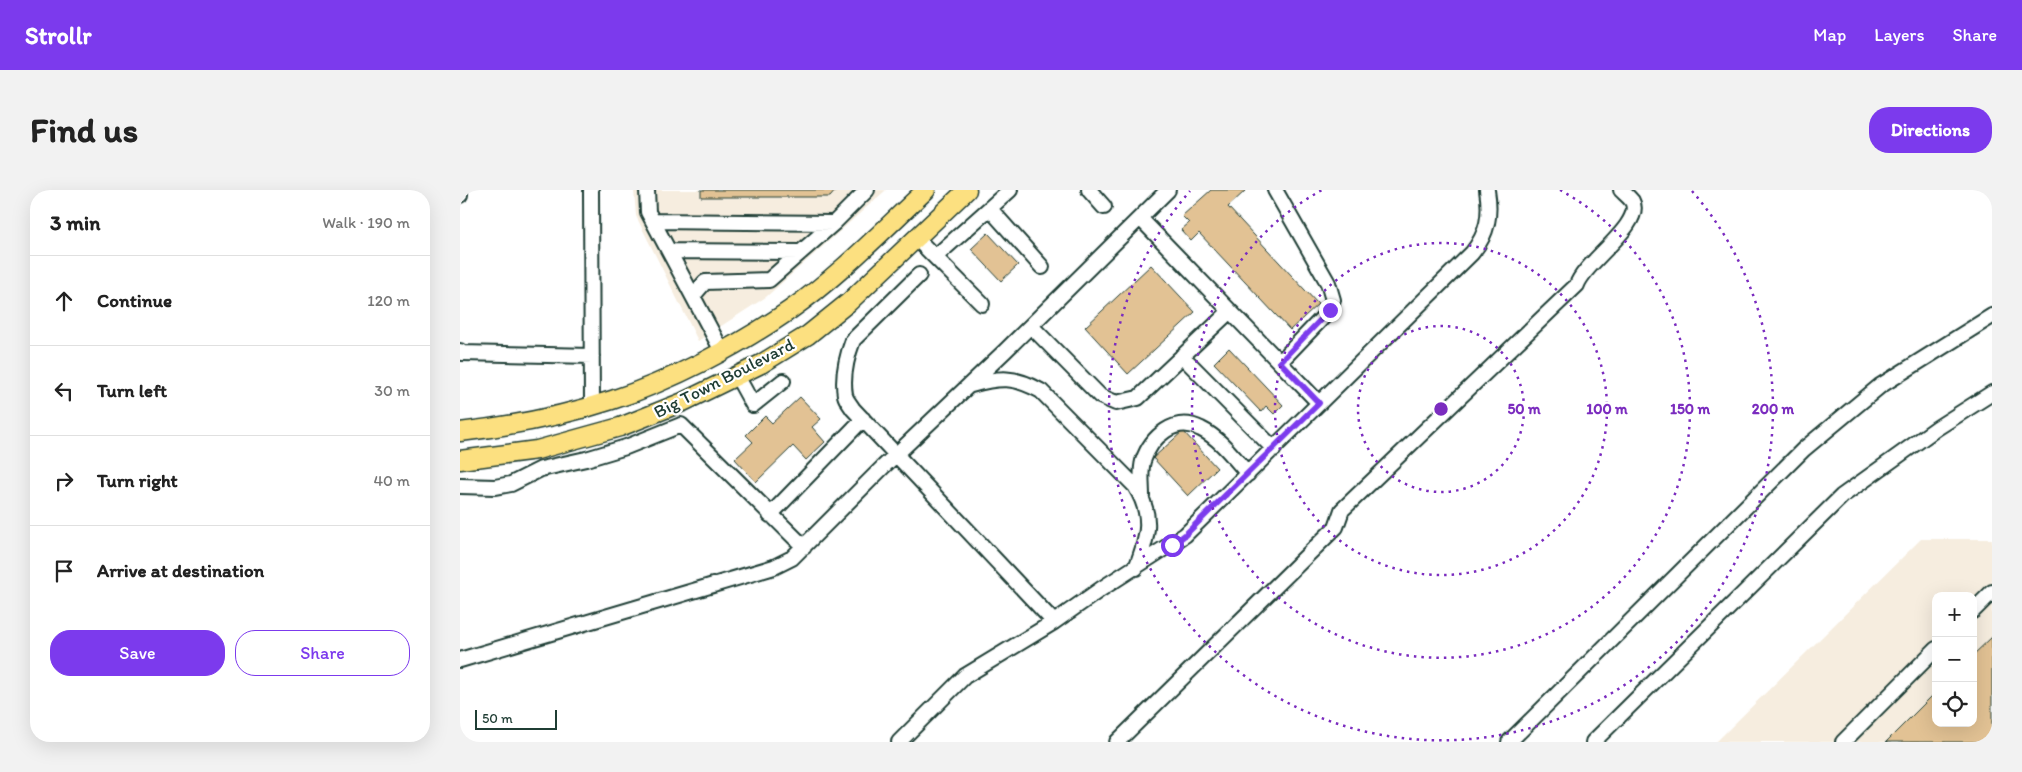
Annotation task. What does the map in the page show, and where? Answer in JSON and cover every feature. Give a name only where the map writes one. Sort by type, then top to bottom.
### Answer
[{"type":"main road","name":"Big Town Boulevard","points":[[460,432],[494,428],[584,408],[646,388],[722,351],[790,310],[827,282],[926,190]]},
{"type":"main road","name":"Big Town Boulevard","points":[[460,460],[537,450],[620,427],[683,402],[761,364],[808,335],[848,302],[967,190]]},
{"type":"main road","points":[[898,217],[916,238]]},
{"type":"main road","points":[[722,351],[737,376]]},
{"type":"lane","points":[[460,190],[460,195]]},
{"type":"lane","points":[[584,408],[592,356],[591,190]]},
{"type":"lane","points":[[648,190],[648,212],[722,351]]},
{"type":"lane","points":[[693,296],[705,282],[768,280],[834,224],[867,190]]},
{"type":"lane","points":[[935,257],[1010,190]]},
{"type":"lane","points":[[1089,190],[1104,207]]},
{"type":"lane","points":[[460,660],[774,567],[792,558],[1168,190]]},
{"type":"lane","points":[[1275,190],[1328,283],[1333,300],[1330,310],[1280,362]]},
{"type":"lane","points":[[899,742],[965,676],[1054,622],[1185,535],[1472,253],[1487,229],[1489,215],[1487,190]]},
{"type":"lane","points":[[1117,742],[1336,526],[1342,510],[1577,285],[1587,269],[1628,225],[1634,213],[1632,202],[1621,190]]},
{"type":"lane","points":[[990,209],[1042,267]]},
{"type":"lane","points":[[1140,218],[1319,403]]},
{"type":"lane","points":[[653,221],[834,224]]},
{"type":"lane","points":[[916,238],[982,304]]},
{"type":"lane","points":[[669,251],[801,252]]},
{"type":"lane","points":[[919,275],[860,331],[853,340],[848,352],[844,378],[845,397],[863,419],[1054,622]]},
{"type":"lane","points":[[1031,326],[1100,396],[1116,403],[1138,398],[1230,311]]},
{"type":"lane","points":[[1509,742],[1804,449],[1880,386],[1992,316]]},
{"type":"lane","points":[[460,351],[462,353],[592,356]]},
{"type":"lane","points":[[1182,356],[1274,449]]},
{"type":"lane","points":[[737,376],[753,405],[783,381]]},
{"type":"lane","points":[[968,386],[993,379],[1007,378],[1026,382],[1041,391],[1135,486],[1143,499]]},
{"type":"lane","points":[[1593,742],[1842,496],[1937,428],[1992,393]]},
{"type":"lane","points":[[770,515],[863,419]]},
{"type":"lane","points":[[460,486],[496,487],[511,484],[521,477],[541,469],[586,459],[681,425],[804,547]]},
{"type":"lane","points":[[1136,568],[1144,548],[1148,519],[1143,499],[1142,463],[1151,444],[1168,428],[1180,425],[1193,425],[1203,430],[1222,445],[1248,474]]},
{"type":"lane","points":[[1977,607],[1992,592]]},
{"type":"lane","points":[[1843,742],[1932,653]]},
{"type":"shaded area","points":[[634,190],[886,190],[766,297],[698,341],[636,216]]},
{"type":"shaded area","points":[[1921,539],[1992,539],[1992,742],[1716,742]]},
{"type":"building","points":[[701,190],[836,190],[830,197],[701,197]]},
{"type":"building","points":[[1211,190],[1246,190],[1228,207],[1318,304],[1290,330],[1199,233],[1191,241],[1181,230],[1189,223],[1182,216]]},
{"type":"building","points":[[988,233],[1018,265],[1001,281],[971,249]]},
{"type":"building","points":[[1151,265],[1195,312],[1128,374],[1085,327]]},
{"type":"building","points":[[1229,348],[1283,405],[1274,414],[1266,406],[1261,412],[1214,363]]},
{"type":"building","points":[[800,397],[821,419],[812,427],[825,442],[806,460],[793,446],[756,482],[735,459],[753,442],[746,435],[765,416],[772,423]]},
{"type":"building","points":[[1183,431],[1217,468],[1188,496],[1153,458]]},
{"type":"building","points":[[1992,637],[1992,742],[1886,742],[1932,696],[1932,727],[1977,727],[1977,651]]},
{"type":"route","points":[[1172,545],[1185,535],[1319,403],[1280,362],[1330,310]]}]
